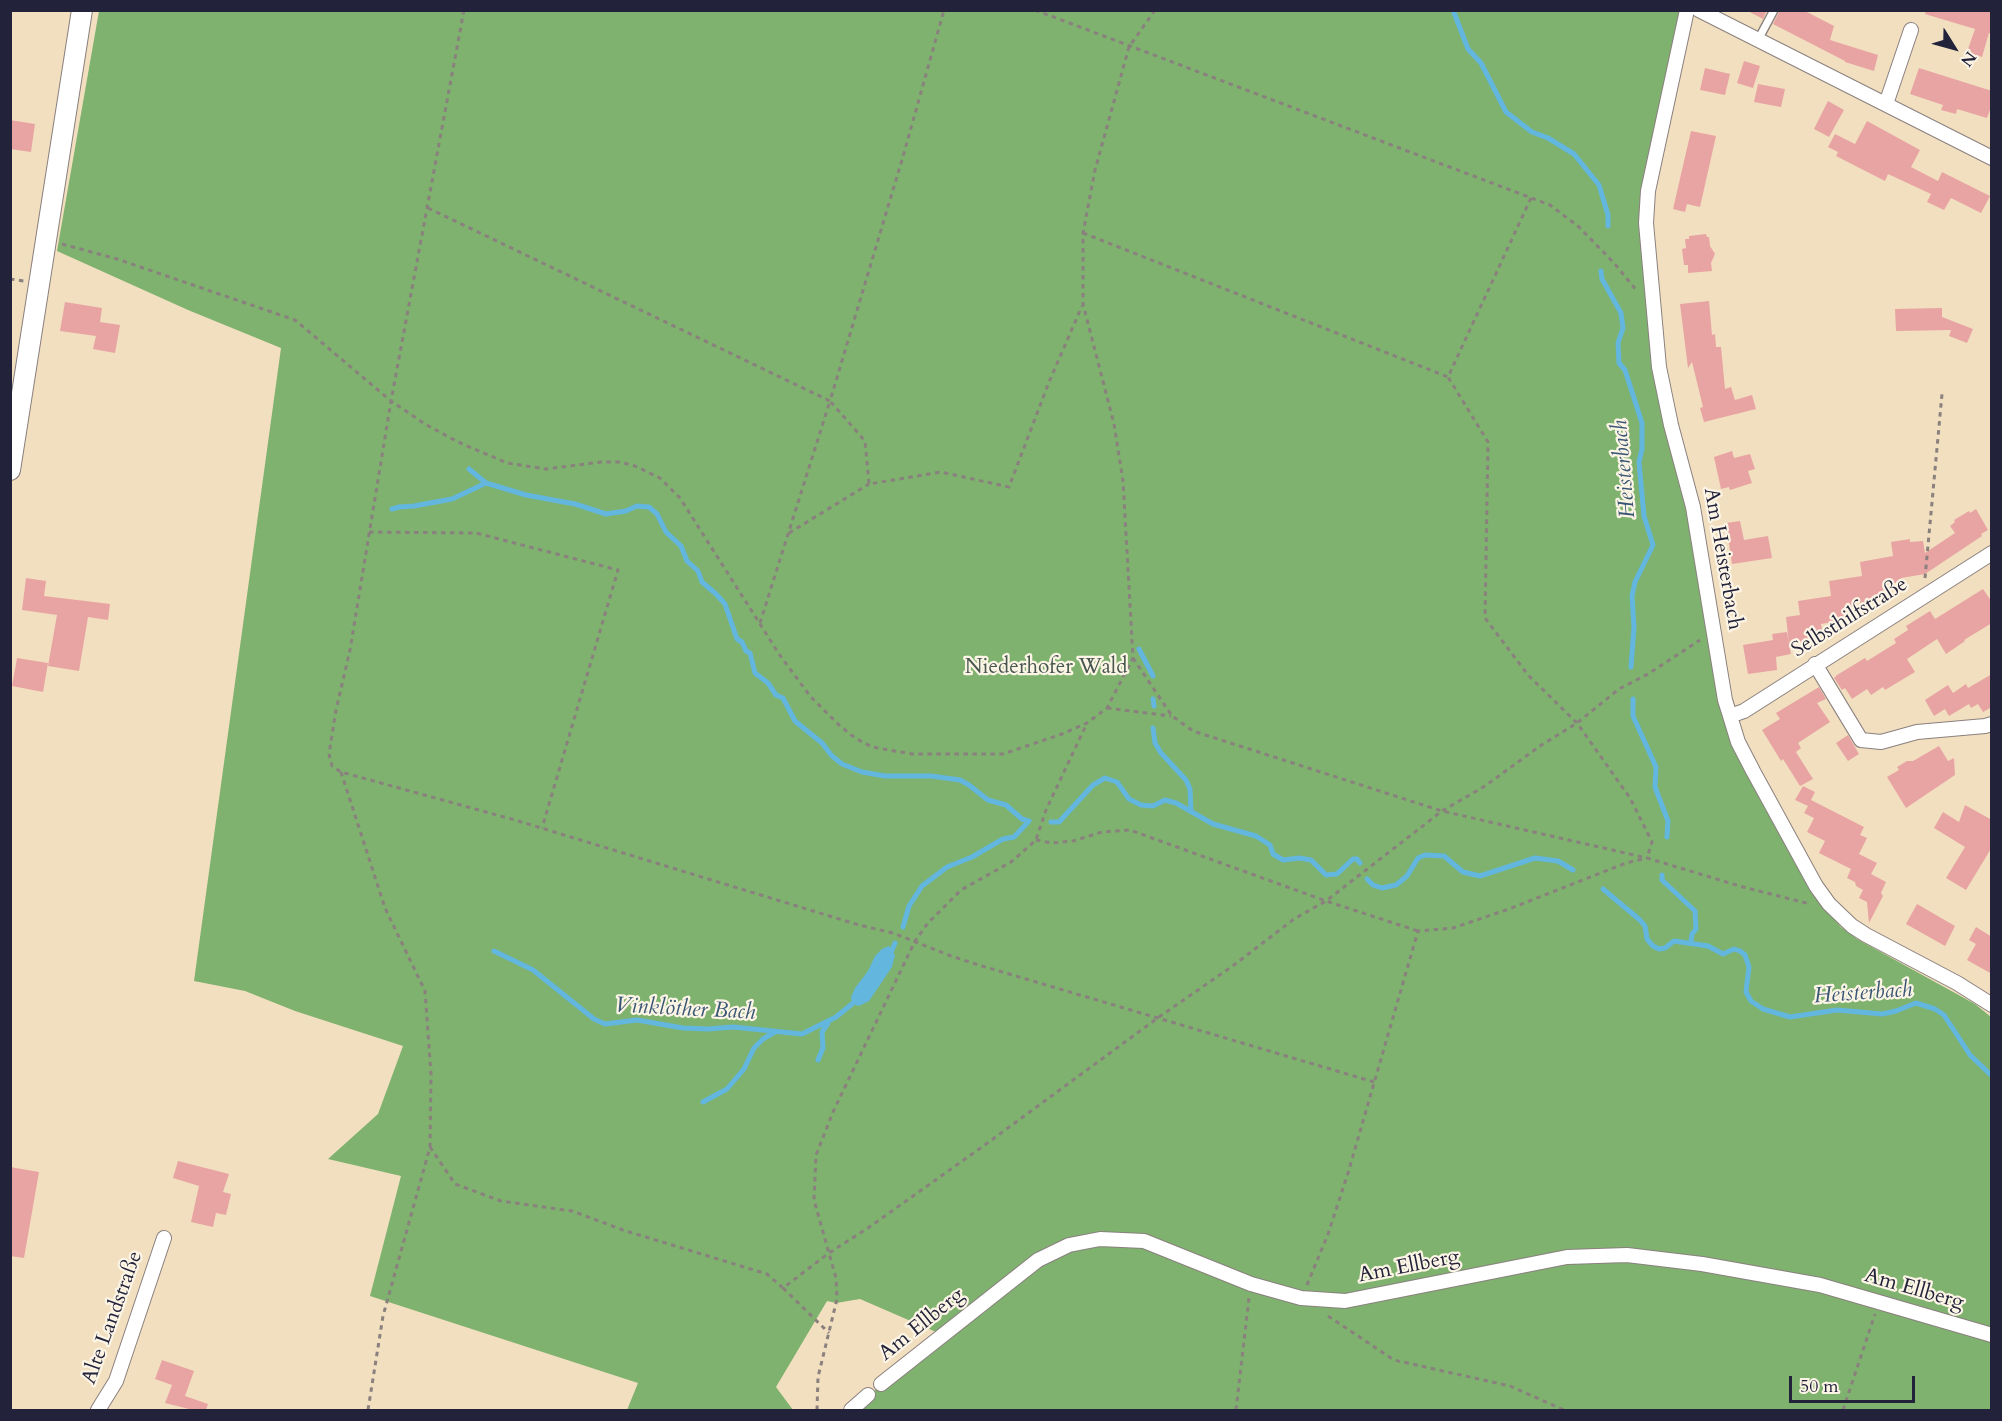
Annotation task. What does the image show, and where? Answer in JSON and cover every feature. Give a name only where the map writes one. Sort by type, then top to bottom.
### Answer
[{"type":"main road","points":[[10,470],[82,10]]},
{"type":"street","name":"Am Heisterbach","points":[[1687,10],[1645,209],[1659,368],[1671,425],[1693,507],[1725,700],[1738,742],[1808,871],[1829,904],[1852,926],[1866,935],[1957,983],[1992,1005]]},
{"type":"street","points":[[1699,10],[1992,158]]},
{"type":"street","points":[[1886,104],[1911,30]]},
{"type":"street","name":"Selbsthilfstraße","points":[[1730,716],[1744,711],[1992,553]]},
{"type":"street","points":[[1815,664],[1862,740],[1881,742],[1917,732],[1992,724]]},
{"type":"street","name":"Alte Landstraße","points":[[98,1410],[116,1381],[164,1238]]},
{"type":"street","name":"Am Ellberg","points":[[882,1384],[1038,1260],[1069,1245],[1100,1239],[1144,1241],[1251,1284],[1301,1298],[1345,1300],[1567,1257],[1627,1255],[1702,1264],[1820,1285],[1992,1335]]},
{"type":"street","points":[[851,1410],[868,1395]]},
{"type":"lane","points":[[1758,40],[1774,10]]},
{"type":"path","points":[[464,10],[391,401],[350,650],[329,754],[332,766],[341,772],[542,828],[915,941],[961,960],[1374,1082]]},
{"type":"path","points":[[760,623],[830,400],[944,10]]},
{"type":"path","points":[[1035,10],[1550,205],[1579,227],[1641,295],[1652,296]]},
{"type":"path","points":[[1155,10],[1129,47],[1095,170],[1083,233],[1083,304],[1114,424],[1123,481],[1133,658],[1172,716],[1193,731],[1442,811],[1647,858],[1743,887],[1814,905],[1829,904]]},
{"type":"path","points":[[1448,377],[1531,198]]},
{"type":"path","points":[[428,208],[830,400],[865,441],[869,484]]},
{"type":"path","points":[[1083,233],[1448,377],[1488,442],[1485,618],[1528,675],[1577,723],[1630,798],[1652,842],[1647,858]]},
{"type":"path","points":[[46,240],[117,259],[295,320],[391,401],[424,424],[449,438],[507,463],[546,469],[620,462],[660,478],[680,498],[779,654],[810,696],[839,725],[855,738],[872,747],[912,754],[1003,754],[1062,734],[1087,723],[1107,708],[1133,658]]},
{"type":"path","points":[[788,534],[869,484],[941,472],[1009,487],[1049,382],[1083,304]]},
{"type":"path","points":[[1928,594],[1925,582],[1942,394]]},
{"type":"path","points":[[369,532],[477,533],[618,570],[542,828]]},
{"type":"path","points":[[783,1288],[829,1253],[982,1147],[1294,919],[1326,901],[1442,811],[1485,786],[1540,746],[1577,723],[1619,689],[1648,674],[1693,643],[1715,634]]},
{"type":"path","points":[[1107,708],[1172,716]]},
{"type":"path","points":[[817,1410],[818,1377],[837,1299],[836,1278],[814,1200],[816,1155],[833,1112],[915,941],[928,923],[960,890],[1011,862],[1036,840],[1046,810],[1087,723]]},
{"type":"path","points":[[341,772],[385,908],[425,991],[431,1074],[430,1147],[383,1316],[368,1410]]},
{"type":"path","points":[[1036,840],[1052,843],[1102,832],[1130,830],[1326,901],[1418,931],[1453,928],[1626,863],[1647,858]]},
{"type":"path","points":[[1418,931],[1331,1224],[1301,1298],[1394,1360],[1509,1386],[1564,1410]]},
{"type":"path","points":[[430,1147],[455,1184],[501,1201],[572,1211],[623,1230],[767,1275],[830,1333]]},
{"type":"path","points":[[1236,1410],[1251,1284]]},
{"type":"path","points":[[1843,1410],[1879,1301]]},
{"type":"green space","name":"Niederhofer Wald","points":[[99,11],[1680,11],[1643,196],[1640,228],[1650,340],[1692,530],[1720,709],[1740,760],[1828,912],[1841,927],[1857,939],[1975,1004],[1991,1017],[1991,1410],[851,1410],[943,1335],[860,1299],[836,1303],[827,1301],[776,1387],[793,1410],[627,1410],[638,1383],[370,1296],[401,1176],[328,1159],[378,1114],[403,1046],[295,1011],[245,991],[194,981],[281,348],[188,310],[57,251]]},
{"type":"water","points":[[889,946],[895,955],[892,967],[869,1001],[859,1006],[852,1004],[851,997],[855,988],[868,971],[875,956]]},
{"type":"building","points":[[1746,10],[1767,10],[1763,19]]},
{"type":"building","points":[[1780,10],[1803,10],[1834,26],[1830,40],[1878,55],[1874,71],[1845,62],[1773,24]]},
{"type":"building","points":[[1926,10],[1992,10],[1992,34],[1989,33],[1982,57],[1967,52],[1975,29],[1925,14]]},
{"type":"building","points":[[1744,61],[1760,66],[1753,88],[1737,83]]},
{"type":"building","points":[[1705,68],[1730,74],[1725,95],[1700,90]]},
{"type":"building","points":[[1919,68],[1992,91],[1992,104],[1987,118],[1957,109],[1956,114],[1941,110],[1943,105],[1910,94]]},
{"type":"building","points":[[1758,84],[1785,89],[1781,107],[1754,102]]},
{"type":"building","points":[[1828,101],[1844,110],[1829,137],[1814,129]]},
{"type":"building","points":[[10,120],[35,124],[31,152],[10,149]]},
{"type":"building","points":[[1867,121],[1920,150],[1911,167],[1938,181],[1942,172],[1990,196],[1981,213],[1951,198],[1944,210],[1927,202],[1931,194],[1888,174],[1885,181],[1836,156],[1838,152],[1828,147],[1835,134],[1855,144]]},
{"type":"building","points":[[1691,131],[1716,136],[1700,207],[1687,204],[1685,212],[1673,209]]},
{"type":"building","points":[[1706,234],[1715,254],[1711,263],[1712,271],[1688,273],[1688,265],[1684,265],[1682,249],[1686,248],[1685,239],[1689,239],[1689,236]]},
{"type":"building","points":[[1709,301],[1712,335],[1715,334],[1716,347],[1721,347],[1725,389],[1731,387],[1735,400],[1752,395],[1756,409],[1704,422],[1700,408],[1703,407],[1692,362],[1688,368],[1680,304]]},
{"type":"building","points":[[65,302],[102,308],[100,322],[120,325],[115,353],[93,349],[96,336],[60,331]]},
{"type":"building","points":[[1942,308],[1942,317],[1973,329],[1967,343],[1949,336],[1951,330],[1896,331],[1895,309]]},
{"type":"building","points":[[1732,451],[1734,458],[1750,454],[1755,469],[1748,471],[1752,483],[1730,490],[1729,487],[1721,489],[1714,457]]},
{"type":"building","points":[[1976,509],[1988,530],[1981,534],[1982,536],[1925,574],[1901,578],[1902,582],[1883,585],[1884,596],[1852,604],[1853,615],[1845,617],[1846,620],[1821,624],[1823,635],[1814,637],[1815,640],[1789,644],[1786,617],[1800,615],[1798,601],[1831,596],[1829,581],[1862,576],[1860,562],[1893,556],[1891,542],[1910,539],[1910,542],[1923,541],[1925,553],[1955,533],[1950,526],[1955,522],[1954,520]]},
{"type":"building","points":[[1740,521],[1744,540],[1768,536],[1772,558],[1732,564],[1726,523]]},
{"type":"building","points":[[26,578],[46,581],[44,596],[110,604],[108,620],[88,617],[79,671],[48,666],[57,615],[22,610]]},
{"type":"building","points":[[1983,589],[1992,602],[1992,623],[1946,654],[1937,639],[1907,659],[1915,672],[1885,690],[1883,687],[1871,695],[1867,689],[1852,699],[1845,688],[1842,690],[1834,678],[1865,658],[1867,661],[1896,643],[1894,639],[1908,630],[1906,626],[1930,611],[1935,619]]},
{"type":"building","points":[[1787,632],[1791,654],[1776,657],[1777,670],[1748,674],[1743,645],[1773,640],[1772,634]]},
{"type":"building","points":[[17,658],[48,663],[43,692],[12,686]]},
{"type":"building","points":[[1992,674],[1992,707],[1983,712],[1978,704],[1971,708],[1969,704],[1949,716],[1945,709],[1934,716],[1925,700],[1948,685],[1953,693],[1966,684],[1968,688]]},
{"type":"building","points":[[1819,687],[1826,699],[1817,703],[1830,722],[1798,743],[1801,748],[1796,752],[1813,779],[1800,786],[1762,730],[1780,719],[1776,713]]},
{"type":"building","points":[[1848,735],[1859,754],[1848,761],[1836,743]]},
{"type":"building","points":[[1939,746],[1948,761],[1954,758],[1955,775],[1906,808],[1887,777],[1899,770],[1897,767],[1907,761],[1913,761]]},
{"type":"building","points":[[1803,786],[1815,792],[1811,800],[1864,827],[1860,835],[1867,838],[1859,854],[1877,863],[1871,874],[1886,882],[1881,893],[1883,896],[1869,923],[1867,902],[1859,898],[1863,890],[1847,878],[1851,869],[1819,853],[1825,841],[1807,832],[1814,818],[1804,813],[1808,806],[1795,800]]},
{"type":"building","points":[[1965,805],[1992,820],[1992,847],[1966,890],[1946,878],[1965,847],[1934,828],[1943,812],[1959,822]]},
{"type":"building","points":[[1917,904],[1955,926],[1945,946],[1906,924]]},
{"type":"building","points":[[1976,927],[1992,937],[1992,974],[1967,960],[1976,944],[1969,940]]},
{"type":"building","points":[[178,1161],[229,1174],[223,1192],[231,1194],[226,1215],[216,1213],[213,1227],[191,1222],[199,1186],[173,1178]]},
{"type":"building","points":[[10,1167],[39,1172],[24,1258],[10,1256]]},
{"type":"building","points":[[162,1360],[194,1371],[185,1396],[208,1404],[206,1410],[193,1410],[165,1403],[172,1385],[155,1379]]},
{"type":"waterway","name":"Heisterbach","points":[[1453,10],[1468,49],[1481,63],[1506,112],[1532,132],[1548,138],[1574,154],[1599,185],[1608,215],[1608,226]]},
{"type":"waterway","name":"Heisterbach","points":[[1601,271],[1602,279],[1621,313],[1623,328],[1618,343],[1619,363],[1625,370],[1642,423],[1642,449],[1639,462],[1644,516],[1653,545],[1635,582],[1632,596],[1634,627],[1631,667]]},
{"type":"waterway","points":[[469,469],[486,483]]},
{"type":"waterway","points":[[392,509],[452,499],[486,483],[526,495],[575,504],[606,514],[626,511],[637,506],[649,507],[657,514],[666,532],[681,546],[687,561],[698,571],[702,582],[725,604],[737,639],[750,653],[755,673],[768,683],[776,695],[783,698],[795,721],[822,743],[832,756],[842,764],[862,772],[885,776],[931,776],[960,780],[988,800],[1006,805],[1022,819],[1029,821],[1014,837],[1003,839],[972,857],[947,867],[922,886],[909,906],[903,927]]},
{"type":"waterway","points":[[1139,649],[1153,676]]},
{"type":"waterway","points":[[1153,699],[1154,706]]},
{"type":"waterway","name":"Heisterbach","points":[[1633,699],[1633,716],[1656,767],[1655,787],[1668,821],[1667,837]]},
{"type":"waterway","points":[[1153,728],[1155,743],[1161,753],[1186,780],[1190,789],[1191,811]]},
{"type":"waterway","name":"Vinklöther Bach","points":[[1051,822],[1059,822],[1093,785],[1105,778],[1117,782],[1129,799],[1141,805],[1153,806],[1165,800],[1176,803],[1213,824],[1256,836],[1270,845],[1273,854],[1283,860],[1299,858],[1311,860],[1326,875],[1337,874],[1353,859],[1357,859],[1360,863]]},
{"type":"waterway","name":"Vinklöther Bach","points":[[1367,879],[1373,885],[1382,888],[1396,885],[1407,876],[1418,858],[1425,855],[1444,856],[1463,872],[1480,876],[1535,858],[1558,861],[1573,870]]},
{"type":"waterway","name":"Heisterbach","points":[[1662,875],[1662,880],[1695,911],[1696,929],[1692,934],[1691,942]]},
{"type":"waterway","name":"Heisterbach","points":[[1603,889],[1640,920],[1645,926],[1647,939],[1659,949],[1665,948],[1674,941],[1708,946],[1723,954],[1734,949],[1740,951],[1745,955],[1749,967],[1746,992],[1751,1001],[1763,1009],[1790,1017],[1837,1010],[1882,1014],[1916,1003],[1935,1009],[1944,1015],[1970,1055],[1992,1076]]},
{"type":"waterway","name":"Vinklöther Bach","points":[[892,950],[895,943]]},
{"type":"waterway","name":"Vinklöther Bach","points":[[494,951],[533,970],[594,1019],[605,1024],[637,1020],[683,1028],[733,1027],[802,1034],[836,1017],[852,1004]]},
{"type":"waterway","points":[[818,1060],[823,1048],[822,1032],[828,1023]]},
{"type":"waterway","points":[[703,1102],[727,1089],[744,1069],[754,1048],[775,1032]]}]
